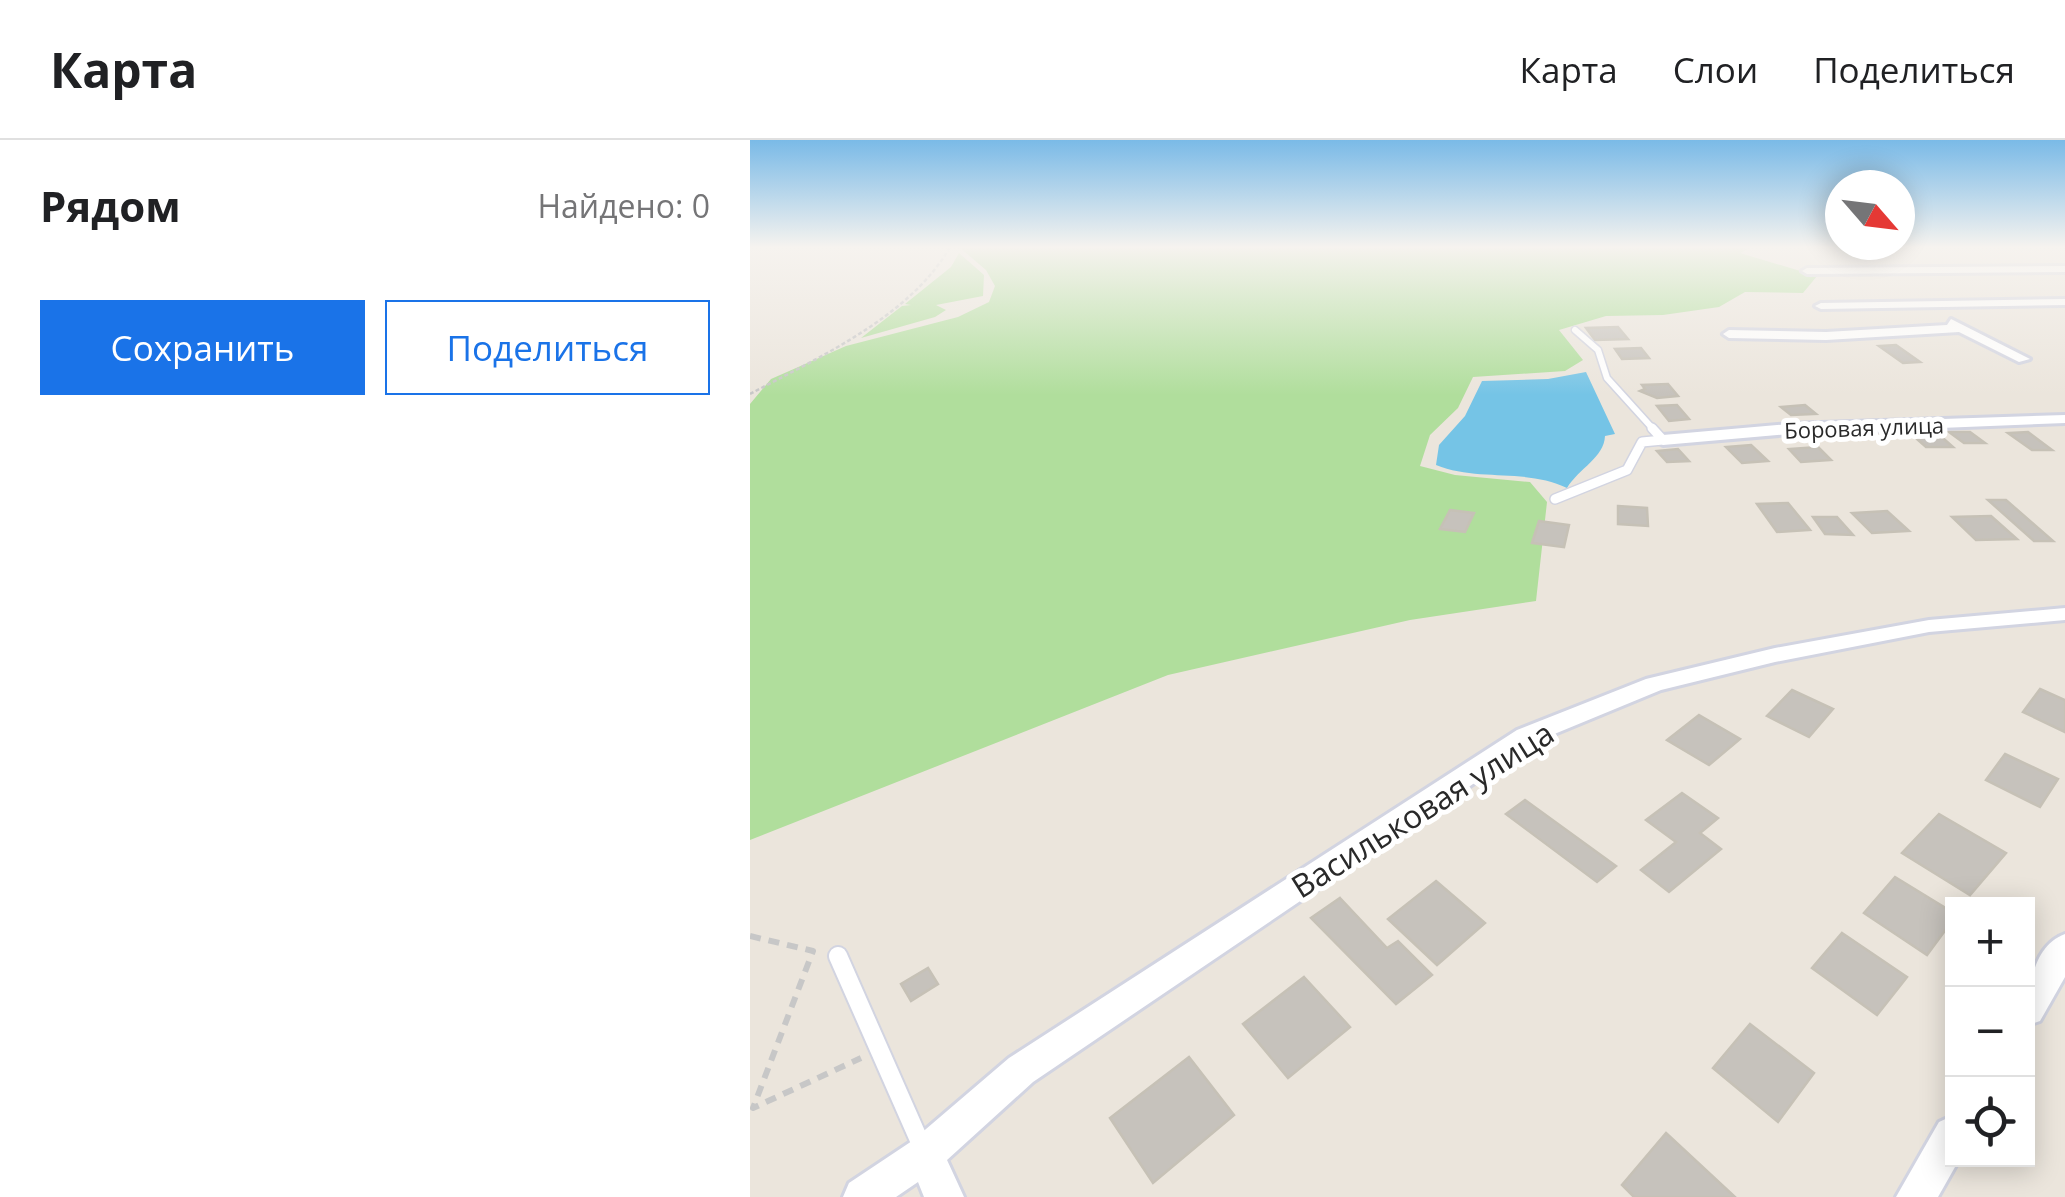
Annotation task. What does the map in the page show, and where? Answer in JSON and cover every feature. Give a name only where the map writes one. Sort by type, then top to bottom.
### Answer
[{"type":"street","points":[[1820,306],[2065,302]]},
{"type":"street","points":[[1917,305],[2024,359]]},
{"type":"street","points":[[1730,334],[1826,336],[1962,328]]},
{"type":"street","name":"Боровая улица","points":[[1664,440],[1790,428],[2065,420]]},
{"type":"street","name":"Васильковая улица","points":[[863,1197],[925,1154],[1021,1070],[1526,736],[1654,684],[1775,655],[1929,626],[2065,614]]},
{"type":"street","points":[[2035,998],[2065,948]]},
{"type":"street","points":[[1916,1197],[1945,1148]]},
{"type":"street","points":[[925,1154],[944,1197]]},
{"type":"lane","points":[[1574,330],[1598,350],[1607,378],[1664,440]]},
{"type":"lane","points":[[1555,500],[1627,470],[1642,442],[1664,440]]},
{"type":"lane","points":[[838,956],[925,1154]]},
{"type":"path","points":[[750,394],[842,344],[904,296]]},
{"type":"path","points":[[750,936],[813,951],[753,1108],[878,1050]]},
{"type":"green space","points":[[915,296],[981,296],[936,305],[946,310],[935,317],[861,338],[902,306],[911,305],[905,304]]},
{"type":"green space","points":[[991,296],[1738,296],[1719,307],[1663,315],[1606,316],[1559,330],[1583,360],[1565,371],[1473,377],[1458,408],[1430,435],[1420,466],[1455,475],[1530,482],[1547,502],[1536,601],[1410,620],[1168,675],[750,840],[750,404],[771,379],[846,346],[958,317],[989,302]]},
{"type":"water","points":[[1586,372],[1615,434],[1605,436],[1596,457],[1567,488],[1535,478],[1468,473],[1436,465],[1439,445],[1465,416],[1482,381],[1548,379]]},
{"type":"building","points":[[1618,327],[1628,339],[1595,340],[1586,328]]},
{"type":"building","points":[[1896,345],[1920,362],[1903,363],[1879,346]]},
{"type":"building","points":[[1641,348],[1649,358],[1622,359],[1615,349]]},
{"type":"building","points":[[1668,384],[1678,396],[1657,398],[1640,391],[1645,389],[1642,385]]},
{"type":"building","points":[[1677,405],[1689,419],[1669,421],[1657,406]]},
{"type":"building","points":[[1805,405],[1816,414],[1791,415],[1781,407]]},
{"type":"building","points":[[1936,432],[1953,447],[1926,447],[1910,433]]},
{"type":"building","points":[[1949,432],[1970,432],[1985,443],[1964,443]]},
{"type":"building","points":[[2028,432],[2052,450],[2032,450],[2008,433]]},
{"type":"building","points":[[1751,445],[1768,461],[1742,463],[1726,447]]},
{"type":"building","points":[[1818,447],[1831,460],[1801,462],[1789,449]]},
{"type":"building","points":[[1678,449],[1689,461],[1667,462],[1657,451]]},
{"type":"building","points":[[1988,500],[2006,500],[2053,541],[2034,541]]},
{"type":"building","points":[[1788,503],[1810,530],[1777,532],[1757,504]]},
{"type":"building","points":[[1618,506],[1647,508],[1648,526],[1618,524]]},
{"type":"building","points":[[1450,510],[1474,513],[1465,532],[1440,529]]},
{"type":"building","points":[[1887,511],[1909,531],[1872,533],[1852,513]]},
{"type":"building","points":[[1991,516],[2017,539],[1976,540],[1952,517]]},
{"type":"building","points":[[1813,517],[1837,517],[1853,535],[1825,534]]},
{"type":"building","points":[[1539,521],[1569,525],[1564,547],[1532,543]]},
{"type":"building","points":[[2040,689],[2065,700],[2065,732],[2023,712]]},
{"type":"building","points":[[1792,690],[1833,709],[1809,737],[1767,716]]},
{"type":"building","points":[[1699,715],[1740,739],[1709,765],[1667,740]]},
{"type":"building","points":[[2005,754],[2058,779],[2040,807],[1986,780]]},
{"type":"building","points":[[1682,793],[1718,818],[1700,833],[1721,849],[1669,892],[1641,870],[1676,842],[1646,820]]},
{"type":"building","points":[[1525,800],[1616,866],[1597,882],[1506,814]]},
{"type":"building","points":[[1939,814],[2006,853],[1970,895],[1902,853]]},
{"type":"building","points":[[1895,877],[1945,908],[1945,931],[1927,955],[1864,913]]},
{"type":"building","points":[[1436,881],[1485,923],[1437,965],[1388,919]]},
{"type":"building","points":[[1340,898],[1387,948],[1398,941],[1432,975],[1396,1004],[1311,918]]},
{"type":"building","points":[[1842,933],[1907,977],[1877,1015],[1812,968]]},
{"type":"building","points":[[928,968],[938,984],[911,1001],[901,984]]},
{"type":"building","points":[[1304,977],[1350,1027],[1288,1078],[1243,1024]]},
{"type":"building","points":[[1750,1024],[1814,1073],[1778,1122],[1713,1068]]},
{"type":"building","points":[[1189,1057],[1234,1115],[1153,1183],[1110,1118]]},
{"type":"building","points":[[1666,1133],[1735,1197],[1634,1197],[1622,1185]]}]
